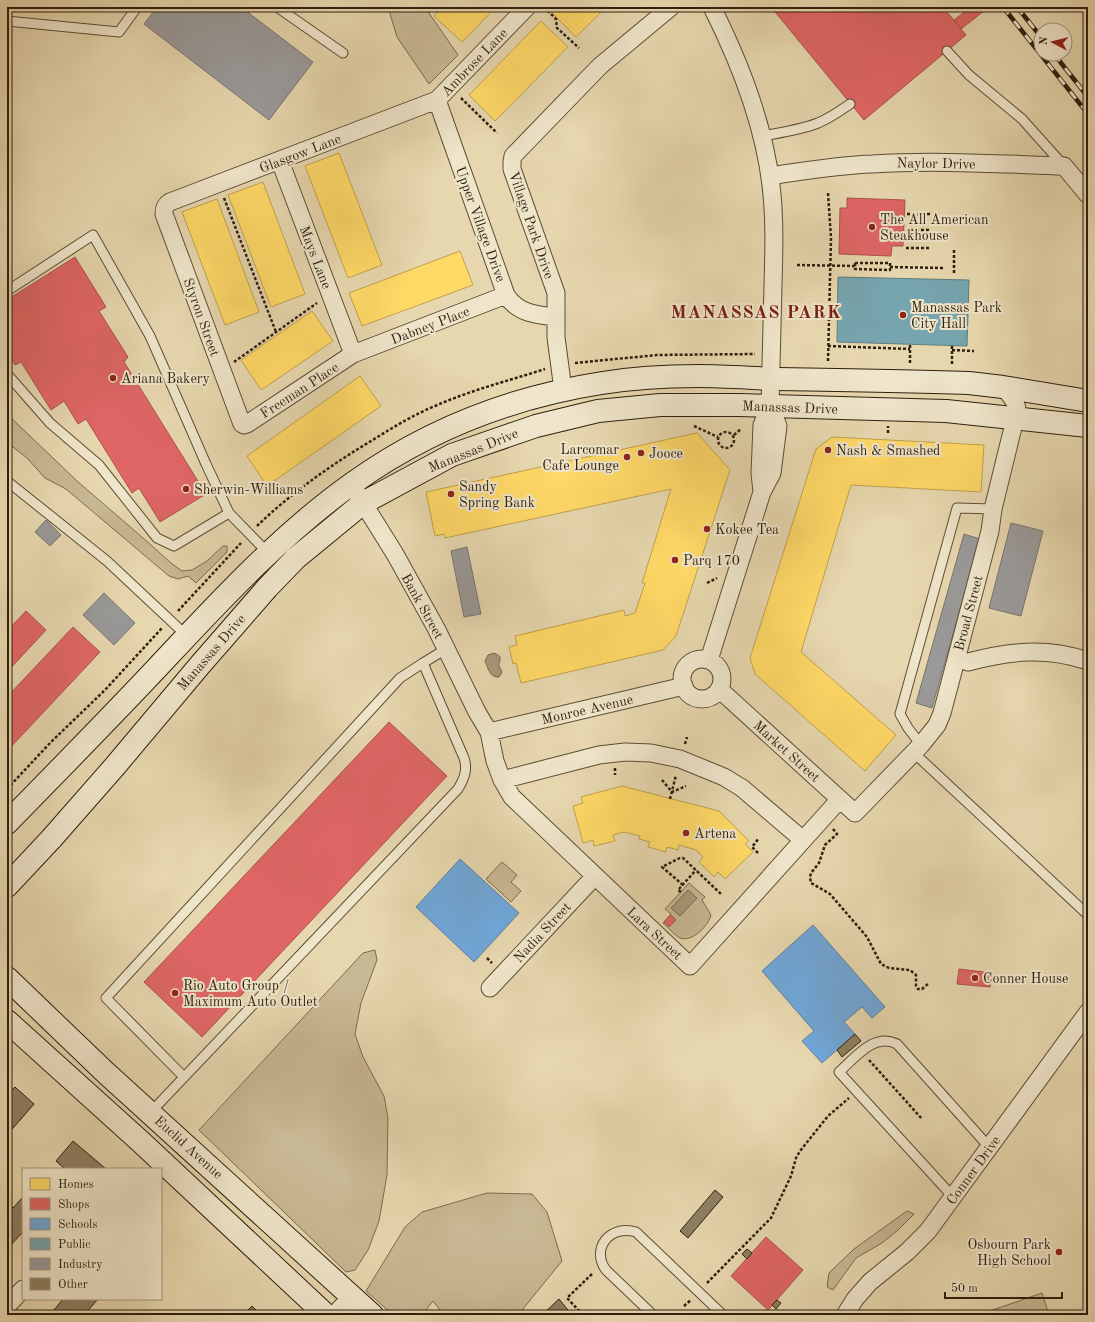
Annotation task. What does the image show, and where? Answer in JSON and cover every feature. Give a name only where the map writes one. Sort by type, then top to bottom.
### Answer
[{"type":"main road","name":"Manassas Drive","points":[[7,823],[213,608],[297,528],[351,484],[384,462],[456,424],[515,403],[562,390],[602,383],[646,378],[697,376],[969,383],[1088,401]]},
{"type":"main road","points":[[493,440],[511,426],[546,411],[558,404],[562,390]]},
{"type":"main road","name":"Manassas Drive","points":[[7,886],[106,777],[200,665],[267,588],[296,558],[363,503],[452,455],[543,424],[598,411],[686,405],[946,411],[1088,426]]},
{"type":"main road","name":"Euclid Avenue","points":[[7,978],[106,1073],[372,1315]]},
{"type":"main road","name":"Euclid Avenue","points":[[7,1021],[141,1142],[326,1315]]},
{"type":"street","name":"Ambrose Lane","points":[[437,100],[527,7]]},
{"type":"street","name":"Village Park Drive","points":[[562,390],[556,337],[556,293],[512,169],[513,156],[600,66],[671,7]]},
{"type":"street","points":[[710,660],[762,492],[772,473],[778,426],[770,406],[774,252],[770,176],[755,113],[740,69],[726,34],[712,7]]},
{"type":"street","name":"Glasgow Lane","points":[[164,207],[170,202],[437,100]]},
{"type":"street","name":"Upper Village Drive","points":[[437,100],[506,295],[510,302],[520,310],[541,316],[555,317]]},
{"type":"street","name":"Mays Lane","points":[[280,161],[353,354]]},
{"type":"street","name":"Naylor Drive","points":[[770,176],[835,166],[879,163],[910,162],[1064,166]]},
{"type":"street","points":[[1064,166],[1088,195]]},
{"type":"street","name":"Styron Street","points":[[164,207],[164,214],[242,424],[244,425]]},
{"type":"street","name":"Dabney Place","points":[[353,354],[506,295]]},
{"type":"street","name":"Freeman Place","points":[[244,425],[353,354]]},
{"type":"street","name":"Broad Street","points":[[855,813],[917,749],[937,725],[942,713],[990,531],[993,509],[1016,418],[1017,407],[1013,399],[1003,387]]},
{"type":"street","name":"Bank Street","points":[[351,484],[395,554],[446,649],[476,712],[489,732]]},
{"type":"street","points":[[968,662],[988,657],[1026,652],[1050,652],[1073,656],[1088,661]]},
{"type":"street","points":[[696,660],[710,660],[720,669],[722,676],[719,689],[715,694],[704,698],[692,695],[684,686],[683,673],[686,667],[696,660]]},
{"type":"street","name":"Monroe Avenue","points":[[489,732],[684,686]]},
{"type":"street","name":"Market Street","points":[[719,689],[855,813]]},
{"type":"street","name":"Lara Street","points":[[489,732],[495,761],[502,780],[515,801],[690,966],[840,799]]},
{"type":"street","points":[[502,780],[599,756],[625,752],[651,753],[680,759],[724,777],[742,788],[803,840]]},
{"type":"street","name":"Nadia Street","points":[[490,988],[595,876]]},
{"type":"street","name":"Conner Drive","points":[[845,1315],[855,1299],[870,1282],[907,1252],[923,1236],[954,1198],[1088,1012]]},
{"type":"street","points":[[7,1306],[22,1290]]},
{"type":"street","points":[[334,1315],[352,1296]]},
{"type":"lane","points":[[7,21],[119,32],[137,7]]},
{"type":"lane","points":[[277,7],[343,53]]},
{"type":"lane","points":[[948,51],[969,75],[1022,119],[1064,166]]},
{"type":"lane","points":[[761,136],[790,131],[818,123],[850,104]]},
{"type":"lane","points":[[7,290],[93,235],[150,336],[229,513],[269,554]]},
{"type":"lane","points":[[7,374],[50,423],[100,465],[157,538],[174,546],[229,513]]},
{"type":"lane","points":[[7,481],[108,561],[187,636]]},
{"type":"lane","points":[[993,509],[957,508],[900,714],[917,749],[1088,915]]},
{"type":"lane","points":[[184,1077],[106,998],[400,678],[423,662],[446,649]]},
{"type":"lane","points":[[150,1113],[458,789],[463,781],[466,771],[464,758],[423,662]]},
{"type":"lane","points":[[954,1198],[839,1072],[861,1051],[876,1042],[884,1040],[897,1044],[990,1148]]},
{"type":"lane","points":[[653,1315],[603,1266],[599,1255],[601,1249],[611,1234],[619,1230],[636,1232],[723,1315]]},
{"type":"path","points":[[544,7],[556,19],[557,28],[579,48]]},
{"type":"path","points":[[456,93],[497,132]]},
{"type":"path","points":[[222,191],[276,332]]},
{"type":"path","points":[[828,193],[831,222],[828,361]]},
{"type":"path","points":[[907,214],[931,214]]},
{"type":"path","points":[[906,230],[930,230]]},
{"type":"path","points":[[906,248],[930,248]]},
{"type":"path","points":[[954,249],[954,273]]},
{"type":"path","points":[[856,266],[855,263],[890,263],[890,267]]},
{"type":"path","points":[[797,265],[856,266]]},
{"type":"path","points":[[856,266],[855,269],[890,270],[890,267],[942,268]]},
{"type":"path","points":[[222,371],[330,294]]},
{"type":"path","points":[[910,344],[910,363]]},
{"type":"path","points":[[952,345],[952,364]]},
{"type":"path","points":[[828,346],[910,349]]},
{"type":"path","points":[[952,350],[974,351]]},
{"type":"path","points":[[570,363],[657,355],[753,354]]},
{"type":"path","points":[[694,426],[718,437]]},
{"type":"path","points":[[733,435],[741,429]]},
{"type":"path","points":[[727,431],[733,435],[734,444],[727,448],[721,446],[719,444],[718,437],[727,431]]},
{"type":"path","points":[[178,611],[236,548]]},
{"type":"path","points":[[7,789],[51,742],[105,690],[159,631]]},
{"type":"path","points":[[684,746],[687,737]]},
{"type":"path","points":[[670,799],[677,770]]},
{"type":"path","points":[[662,780],[672,792]]},
{"type":"path","points":[[672,792],[686,786]]},
{"type":"path","points":[[830,825],[837,834],[825,845],[819,862],[811,873],[811,882],[830,894],[867,937],[881,964],[889,968],[912,971],[916,975],[916,985],[918,989],[922,989],[929,983]]},
{"type":"path","points":[[758,853],[752,847],[759,838]]},
{"type":"path","points":[[683,886],[662,868],[680,858],[683,858],[721,894]]},
{"type":"path","points":[[681,892],[678,890],[696,870]]},
{"type":"path","points":[[861,1051],[922,1119]]},
{"type":"path","points":[[684,1306],[771,1218],[791,1176],[796,1158],[800,1151],[828,1116],[841,1105]]},
{"type":"path","points":[[583,1315],[567,1298],[592,1274]]},
{"type":"path","points":[[576,1315],[580,1312]]},
{"type":"shaded area","points":[[388,7],[435,7],[429,13],[458,55],[429,84],[397,37]]},
{"type":"shaded area","points":[[7,414],[77,481],[182,571],[192,570],[207,561],[223,546],[227,546],[227,552],[196,583],[188,576],[178,579],[169,576],[66,489],[45,478],[27,458],[13,447],[7,446]]},
{"type":"shaded area","points":[[494,653],[500,657],[499,666],[502,672],[499,677],[491,674],[485,661],[488,655]]},
{"type":"shaded area","points":[[502,862],[517,875],[511,882],[521,891],[511,902],[486,879]]},
{"type":"shaded area","points":[[689,883],[705,897],[702,900],[711,915],[707,924],[695,936],[685,939],[678,937],[663,923],[671,914],[665,909]]},
{"type":"shaded area","points":[[688,890],[697,898],[680,916],[671,908]]},
{"type":"shaded area","points":[[375,950],[377,960],[361,1003],[355,1034],[363,1057],[384,1096],[388,1118],[387,1175],[379,1221],[368,1250],[355,1270],[346,1272],[199,1130],[363,953]]},
{"type":"shaded area","points":[[487,1193],[532,1194],[547,1212],[562,1261],[518,1315],[444,1315],[433,1301],[422,1315],[393,1315],[366,1291],[405,1227],[422,1212]]},
{"type":"shaded area","points":[[907,1211],[914,1214],[882,1243],[856,1258],[833,1290],[827,1287],[829,1273],[854,1249]]},
{"type":"shaded area","points":[[1042,1293],[1049,1315],[978,1315]]},
{"type":"building: Homes","points":[[443,7],[496,7],[462,42],[434,16]]},
{"type":"building: Homes","points":[[554,7],[606,7],[576,37],[550,11]]},
{"type":"building: Homes","points":[[541,21],[568,47],[495,121],[469,95]]},
{"type":"building: Homes","points":[[339,153],[382,265],[348,278],[305,166]]},
{"type":"building: Homes","points":[[263,182],[305,294],[271,307],[228,195]]},
{"type":"building: Homes","points":[[217,199],[259,312],[225,325],[182,212]]},
{"type":"building: Homes","points":[[460,251],[473,285],[362,326],[349,293]]},
{"type":"building: Homes","points":[[312,311],[333,341],[261,390],[241,360]]},
{"type":"building: Homes","points":[[360,376],[381,406],[267,486],[247,456]]},
{"type":"building: Homes","name":"Parq 170","points":[[697,433],[730,470],[676,636],[663,650],[521,683],[516,663],[513,664],[509,647],[517,645],[515,636],[624,610],[625,616],[635,613],[645,583],[642,583],[671,489],[445,538],[444,534],[435,536],[426,492]]},
{"type":"building: Homes","name":"Parq 170","points":[[832,437],[984,445],[981,492],[851,485],[801,652],[896,735],[865,771],[755,674],[750,658],[816,449]]},
{"type":"building: Homes","name":"Artena","points":[[622,786],[719,811],[749,841],[745,844],[753,852],[725,879],[718,872],[714,877],[699,862],[703,857],[696,850],[679,845],[678,850],[667,847],[666,852],[648,847],[650,842],[639,839],[640,836],[624,832],[613,835],[615,841],[594,846],[593,840],[583,843],[573,806],[583,803],[581,797]]},
{"type":"building: Shops","points":[[771,7],[943,7],[966,35],[864,120]]},
{"type":"building: Shops","points":[[971,7],[989,7],[961,29],[954,20]]},
{"type":"building: Shops","name":"The All American Steakhouse","points":[[847,198],[905,200],[903,246],[892,246],[891,256],[839,254],[840,208],[847,208]]},
{"type":"building: Shops","points":[[75,257],[106,307],[99,311],[128,357],[124,362],[206,494],[160,522],[139,488],[132,493],[86,419],[78,424],[64,401],[51,410],[21,362],[15,365],[7,353],[7,300]]},
{"type":"building: Shops","points":[[26,611],[46,630],[7,672],[7,631]]},
{"type":"building: Shops","points":[[73,627],[100,652],[7,751],[7,697]]},
{"type":"building: Shops","points":[[389,722],[447,776],[202,1037],[144,982]]},
{"type":"building: Shops","points":[[671,915],[676,920],[669,927],[664,922]]},
{"type":"building: Shops","name":"Conner House","points":[[959,969],[992,973],[990,987],[957,984]]},
{"type":"building: Shops","points":[[766,1237],[803,1270],[768,1310],[731,1276]]},
{"type":"building: Schools","points":[[460,859],[519,913],[474,962],[416,907]]},
{"type":"building: Schools","points":[[813,925],[885,1007],[872,1018],[862,1007],[844,1022],[855,1034],[822,1063],[802,1041],[814,1031],[762,971]]},
{"type":"building: Public","name":"Manassas Park City Hall","points":[[838,277],[969,280],[967,346],[837,342]]},
{"type":"building: Industry","points":[[157,7],[241,7],[313,62],[269,120],[144,24]]},
{"type":"building: Industry","points":[[46,520],[61,535],[50,546],[35,532]]},
{"type":"building: Industry","points":[[1011,523],[1043,531],[1021,616],[989,608]]},
{"type":"building: Industry","points":[[964,534],[980,539],[932,708],[916,703]]},
{"type":"building: Industry","points":[[467,547],[481,614],[464,617],[451,551]]},
{"type":"building: Industry","points":[[104,593],[135,623],[114,645],[83,615]]},
{"type":"building: Other","points":[[855,1034],[861,1041],[842,1057],[837,1050]]},
{"type":"building: Other","points":[[15,1087],[34,1104],[7,1135],[7,1095]]},
{"type":"building: Other","points":[[73,1141],[105,1168],[64,1168],[56,1161]]},
{"type":"building: Other","points":[[715,1190],[723,1197],[688,1238],[680,1231]]},
{"type":"building: Other","points":[[22,1198],[22,1233],[7,1249],[7,1208],[10,1205],[13,1208]]},
{"type":"building: Other","points":[[747,1249],[752,1253],[747,1259],[742,1254]]},
{"type":"building: Other","points":[[559,1299],[572,1315],[542,1315]]},
{"type":"building: Other","points":[[62,1300],[97,1300],[84,1315],[50,1315]]},
{"type":"building: Other","points":[[777,1300],[781,1303],[776,1309],[772,1305]]},
{"type":"building: Other","points":[[252,1306],[261,1315],[243,1315]]},
{"type":"railway","points":[[1003,7],[1088,114]]},
{"type":"railway","points":[[1017,7],[1033,27]]},
{"type":"railway","points":[[1060,62],[1088,97]]},
{"type":"place","name":"The All American Steakhouse","points":[[872,227]]},
{"type":"place","name":"Manassas Park City Hall","points":[[903,315]]},
{"type":"place","name":"Ariana Bakery","points":[[113,378]]},
{"type":"place","name":"Nash & Smashed","points":[[828,450]]},
{"type":"place","name":"Jooce","points":[[641,453]]},
{"type":"place","name":"Larcomar Cafe Lounge","points":[[627,457]]},
{"type":"place","name":"Sherwin-Williams","points":[[186,489]]},
{"type":"place","name":"Sandy Spring Bank","points":[[451,494]]},
{"type":"place","name":"Kokee Tea","points":[[707,529]]},
{"type":"place","name":"Parq 170","points":[[675,560]]},
{"type":"place","name":"Artena","points":[[686,833]]},
{"type":"place","name":"Conner House","points":[[975,978]]},
{"type":"place","name":"Rio Auto Group / Maximum Auto Outlet","points":[[175,993]]},
{"type":"place","name":"Osbourn Park High School","points":[[1059,1252]]},
{"type":"district","name":"MANASSAS PARK","points":[[756,312]]}]
